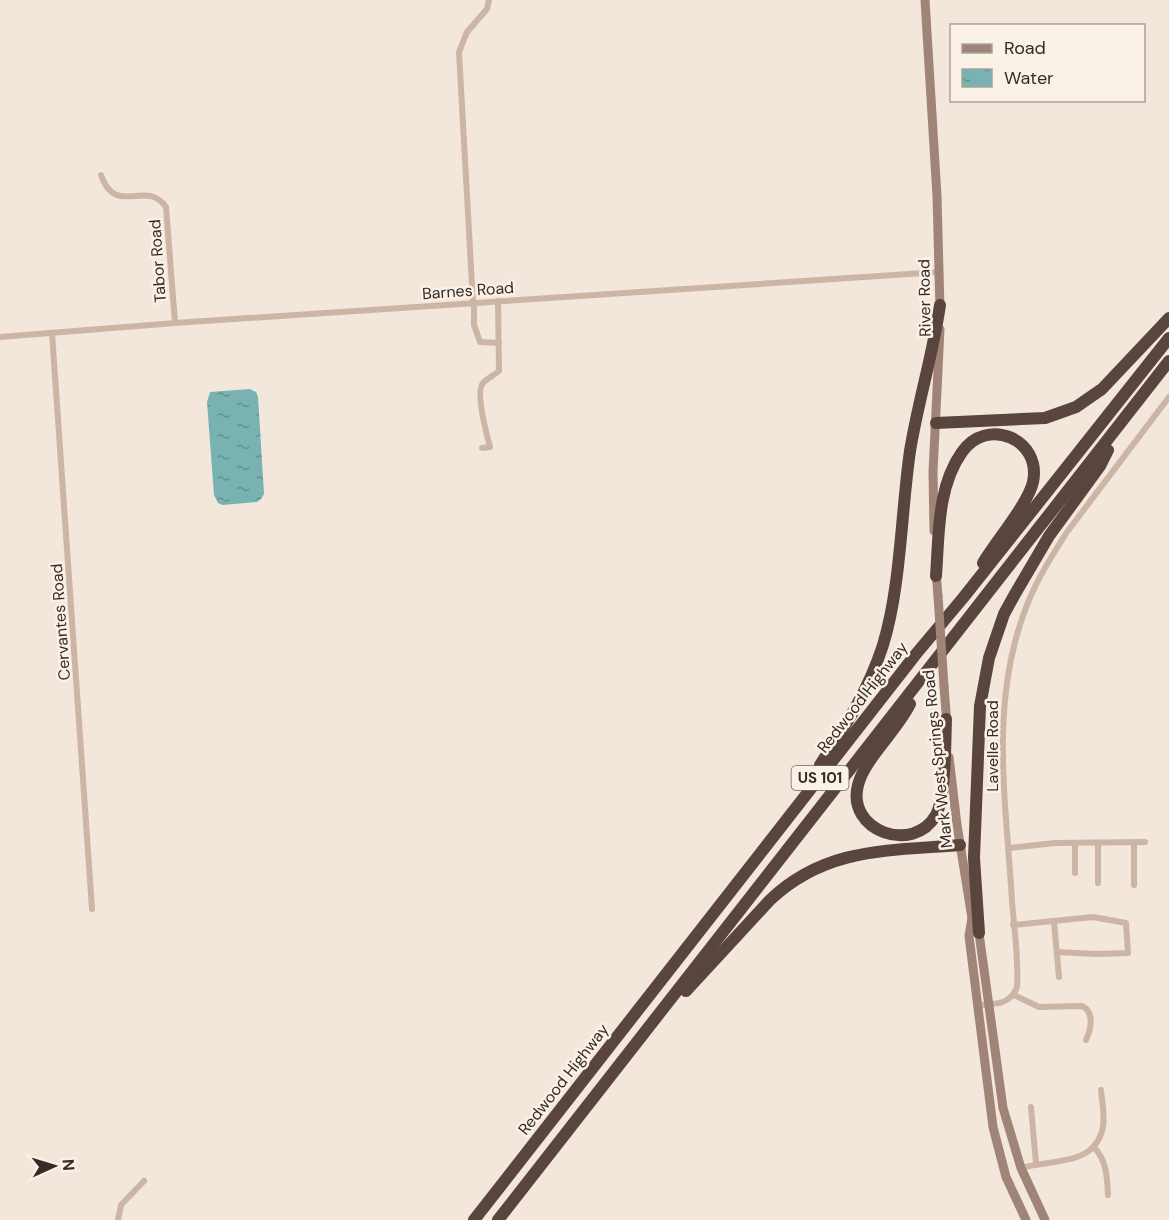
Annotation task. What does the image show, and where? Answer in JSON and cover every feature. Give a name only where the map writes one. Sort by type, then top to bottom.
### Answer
[{"type":"highway","points":[[782,826],[860,701],[884,643],[894,586],[911,448],[933,351],[940,304]]},
{"type":"highway","points":[[936,423],[1045,418],[1076,408],[1102,389],[1169,318]]},
{"type":"highway","name":"Redwood Highway","points":[[474,1220],[916,654],[1169,338]]},
{"type":"highway","name":"US 101","points":[[498,1220],[1169,361]]},
{"type":"highway","points":[[979,933],[974,858],[980,714],[988,658],[1004,614],[1020,584],[1049,536],[1100,466],[1118,429]]},
{"type":"highway","points":[[936,576],[943,499],[958,457],[967,445],[980,436],[992,434],[1010,437],[1031,457],[1034,470],[1032,487],[991,549],[963,598]]},
{"type":"highway","points":[[920,682],[904,716],[869,764],[857,787],[857,800],[861,813],[878,831],[896,836],[909,835],[923,829],[936,814],[942,792],[946,719]]},
{"type":"highway","points":[[650,1025],[690,987],[770,900],[795,879],[829,862],[857,854],[960,845]]},
{"type":"main road","name":"River Road","points":[[925,0],[937,196],[940,304],[933,496],[938,597]]},
{"type":"main road","name":"Mark West Springs Road","points":[[938,597],[954,802],[972,918],[979,933],[1003,1108],[1021,1168],[1045,1220]]},
{"type":"main road","name":"Mark West Springs Road","points":[[972,918],[969,936],[996,1142],[1012,1191],[1026,1220]]},
{"type":"street","points":[[489,0],[487,9],[467,32],[459,52],[474,325],[480,342],[499,343]]},
{"type":"street","name":"Tabor Road","points":[[101,175],[111,194],[152,196],[159,199],[166,207],[175,322]]},
{"type":"street","name":"Barnes Road","points":[[0,337],[175,322],[939,272]]},
{"type":"street","points":[[482,448],[490,447],[483,423],[481,388],[483,383],[499,371],[498,301]]},
{"type":"street","name":"Cervantes Road","points":[[52,333],[92,909]]},
{"type":"street","name":"Lavelle Road","points":[[1014,995],[1017,982],[1002,753],[1003,714],[1010,663],[1023,614],[1044,568],[1067,532],[1169,397]]},
{"type":"street","points":[[1009,848],[1075,843],[1145,842]]},
{"type":"street","points":[[1075,843],[1075,873]]},
{"type":"street","points":[[1134,843],[1134,885]]},
{"type":"street","points":[[1098,844],[1098,883]]},
{"type":"street","points":[[1013,925],[1093,917],[1126,923],[1128,952],[1098,954],[1057,952]]},
{"type":"street","points":[[1054,922],[1059,976]]},
{"type":"street","points":[[978,1005],[1005,1002],[1014,995],[1040,1006],[1082,1006],[1090,1012],[1091,1027],[1086,1040]]},
{"type":"street","points":[[1021,1168],[1036,1163],[1076,1159],[1094,1147],[1103,1127],[1101,1090]]},
{"type":"street","points":[[1031,1107],[1036,1163]]},
{"type":"street","points":[[1094,1147],[1106,1167],[1108,1195]]},
{"type":"street","points":[[118,1220],[121,1205],[144,1181]]},
{"type":"water","points":[[250,389],[256,392],[258,397],[264,494],[257,502],[223,505],[218,503],[214,495],[207,402],[210,392]]}]
